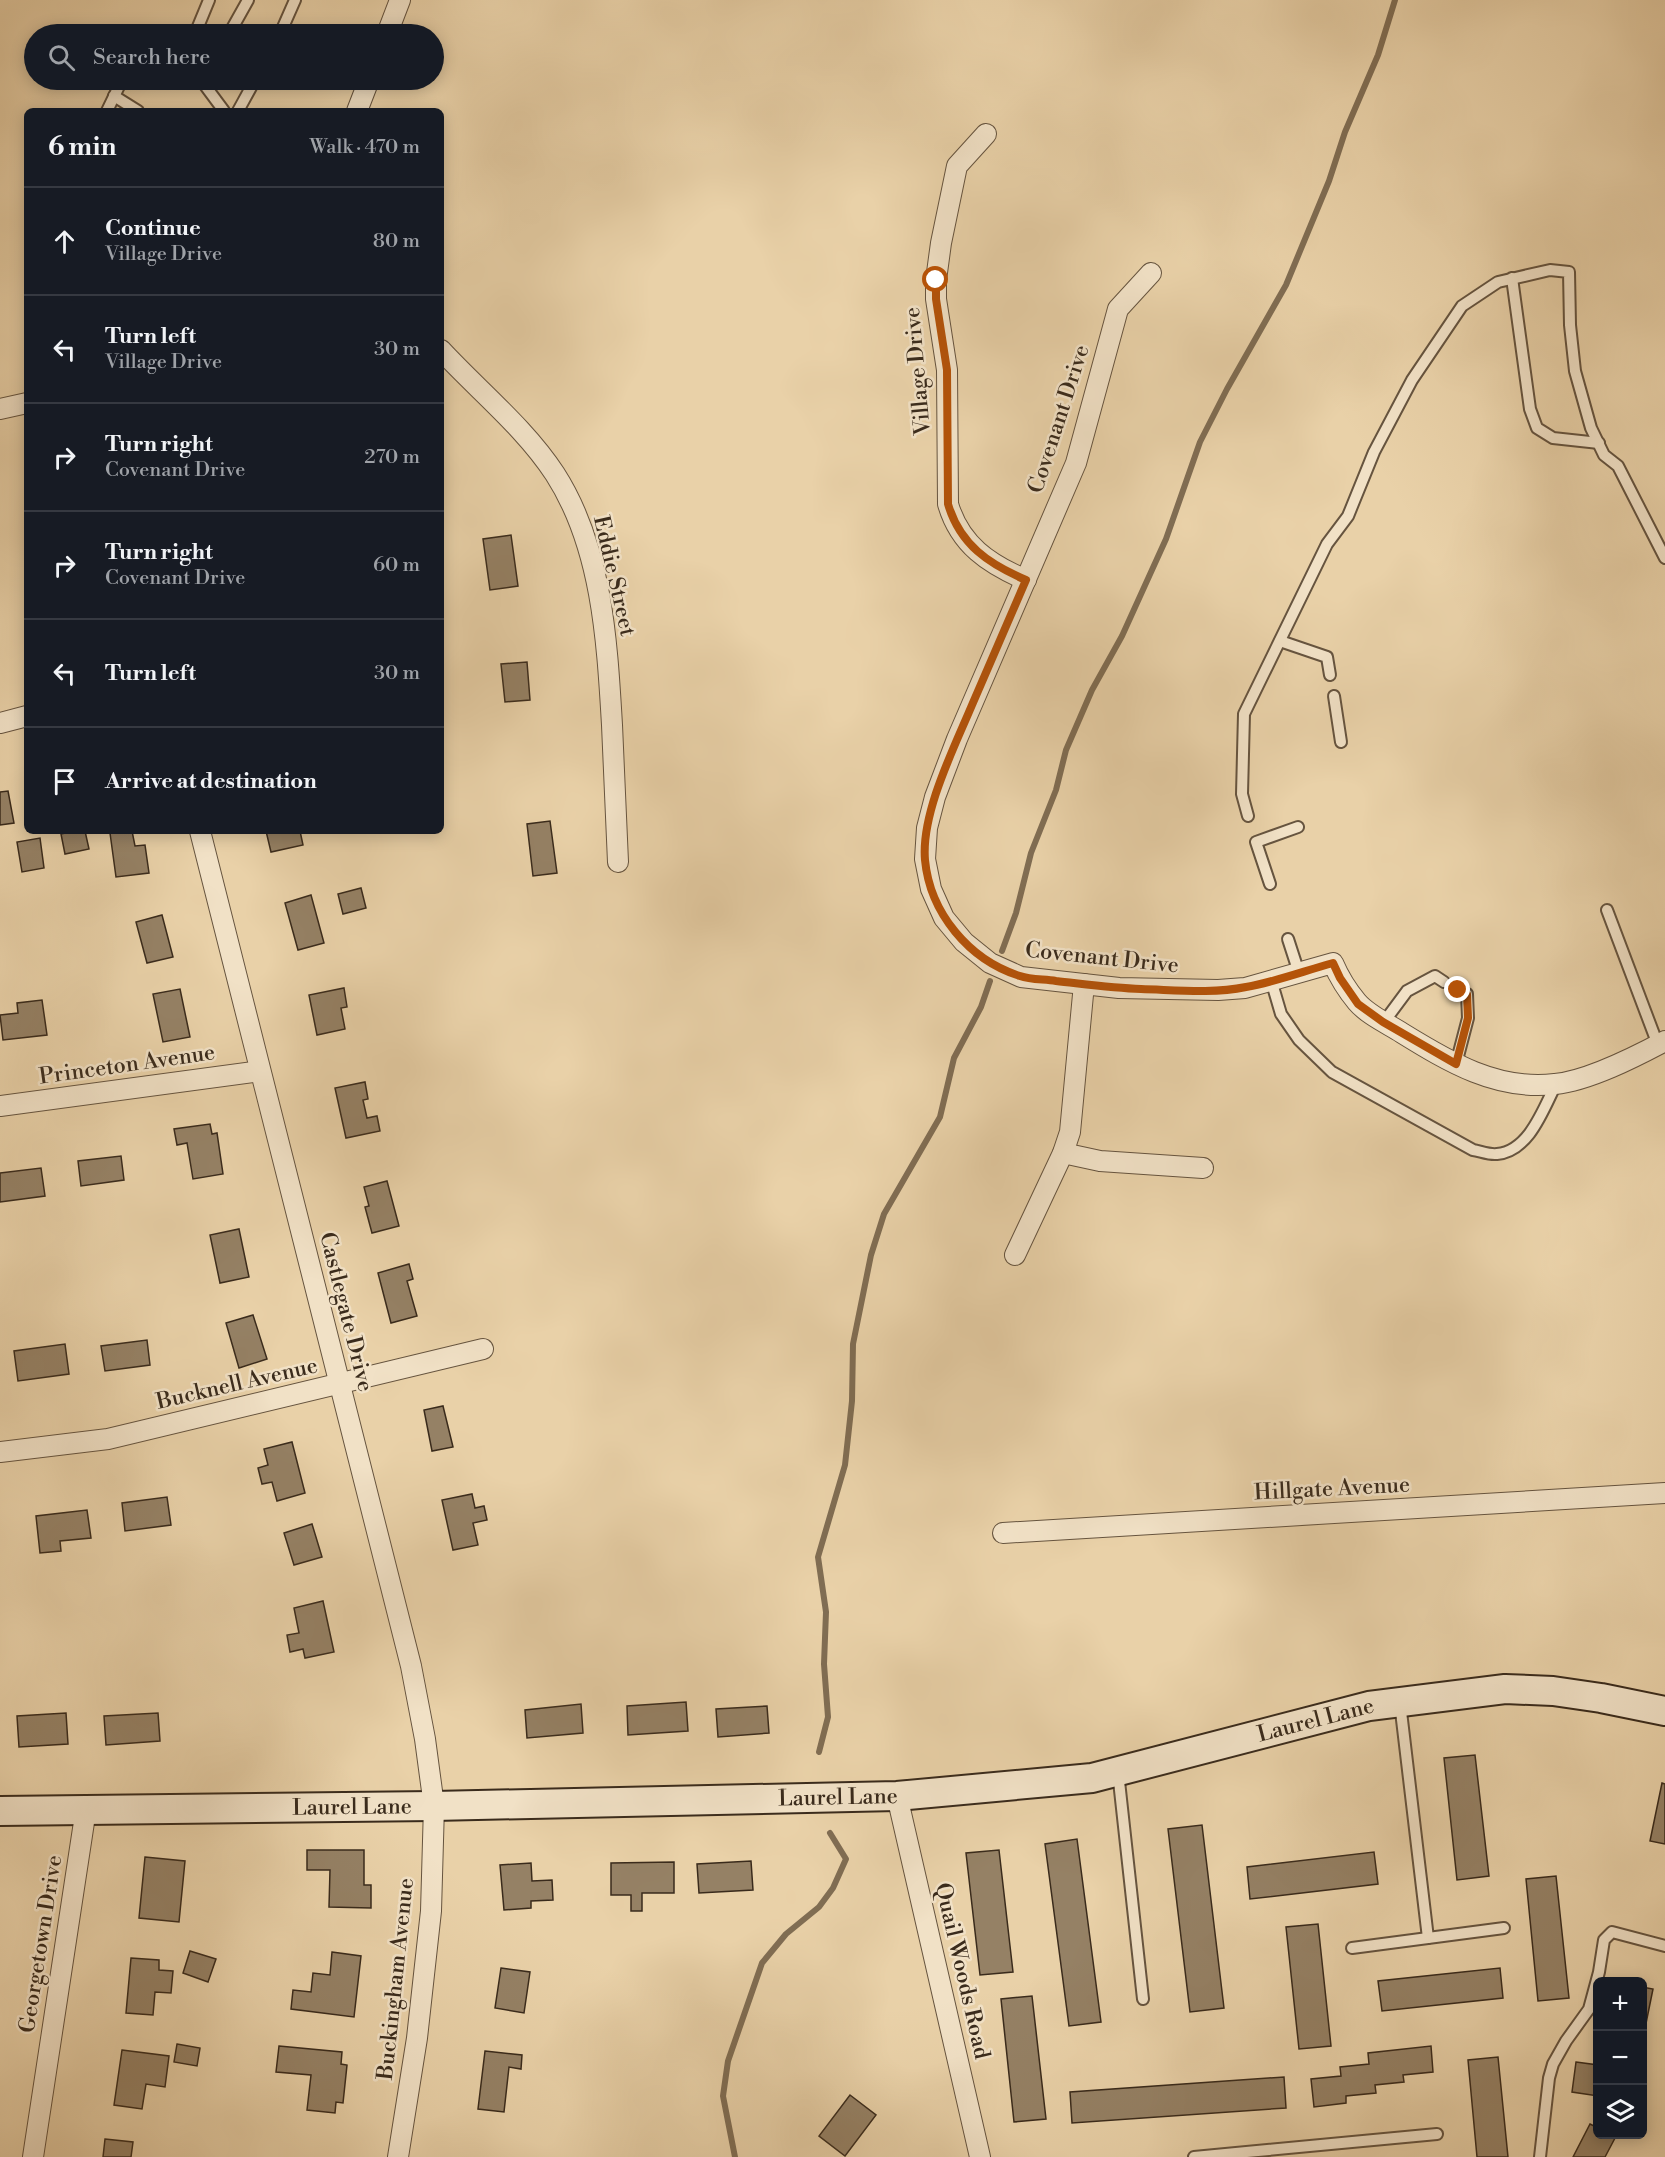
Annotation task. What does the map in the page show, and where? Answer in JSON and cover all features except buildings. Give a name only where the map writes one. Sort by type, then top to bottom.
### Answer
[{"type":"street","points":[[391,24],[400,0]]},
{"type":"street","points":[[358,108],[365,90]]},
{"type":"street","name":"Village Drive","points":[[986,134],[957,166],[936,280],[936,299],[947,370],[948,504],[952,519],[970,546],[1002,569],[1026,580]]},
{"type":"street","name":"Covenant Drive","points":[[1151,273],[1118,309],[1076,463],[957,739],[935,797],[927,828],[925,859],[931,889],[944,918],[964,942],[990,963],[1021,977],[1119,988],[1218,990],[1245,988],[1333,963],[1340,978],[1358,1004],[1383,1022],[1456,1064],[1493,1080],[1524,1085],[1556,1084],[1586,1076],[1662,1043]]},
{"type":"street","name":"Eddie Street","points":[[444,353],[534,447],[569,496],[587,544],[603,615],[610,686],[618,862]]},
{"type":"street","points":[[0,409],[24,404]]},
{"type":"street","points":[[0,723],[24,717]]},
{"type":"street","name":"Castlegate Drive","points":[[201,834],[411,1666],[425,1739],[434,1806]]},
{"type":"street","points":[[1015,1255],[1070,1132],[1084,984]]},
{"type":"street","name":"Princeton Avenue","points":[[0,1106],[260,1071]]},
{"type":"street","points":[[1063,1152],[1100,1161],[1203,1168]]},
{"type":"street","name":"Bucknell Avenue","points":[[0,1452],[108,1439],[483,1349]]},
{"type":"street","name":"Hillgate Avenue","points":[[1003,1533],[1665,1493]]},
{"type":"street","name":"Laurel Lane","points":[[0,1811],[434,1806],[897,1796],[1092,1778],[1369,1706],[1505,1689],[1553,1691],[1665,1711]]},
{"type":"street","name":"Quail Woods Road","points":[[897,1796],[980,2157]]},
{"type":"street","name":"Buckingham Avenue","points":[[399,2157],[417,2038],[431,1911],[434,1806]]},
{"type":"street","name":"Georgetown Drive","points":[[33,2157],[86,1809]]},
{"type":"lane","points":[[199,24],[209,0]]},
{"type":"lane","points":[[235,24],[248,0]]},
{"type":"lane","points":[[284,24],[295,0]]},
{"type":"lane","points":[[109,108],[117,90]]},
{"type":"lane","points":[[209,90],[222,108]]},
{"type":"lane","points":[[240,108],[250,90]]},
{"type":"lane","points":[[114,96],[133,108]]},
{"type":"lane","points":[[1248,816],[1242,794],[1244,714],[1327,544],[1348,516],[1374,452],[1412,380],[1462,306],[1498,282],[1550,270],[1569,272],[1570,325],[1575,371],[1592,428],[1604,455],[1618,466],[1665,558]]},
{"type":"lane","points":[[1512,278],[1530,409],[1538,428],[1553,438],[1599,443]]},
{"type":"lane","points":[[1280,641],[1327,657],[1330,675]]},
{"type":"lane","points":[[1334,696],[1341,742]]},
{"type":"lane","points":[[1270,884],[1256,842],[1298,827]]},
{"type":"lane","points":[[1607,910],[1662,1043]]},
{"type":"lane","points":[[1288,939],[1299,973]]},
{"type":"lane","points":[[1383,1022],[1407,991],[1435,976],[1444,982]]},
{"type":"lane","points":[[1271,980],[1281,1014],[1299,1040],[1332,1072],[1473,1150],[1495,1155],[1515,1150],[1534,1127],[1556,1084]]},
{"type":"lane","points":[[1456,1064],[1468,1018],[1467,994],[1458,990]]},
{"type":"lane","points":[[1400,1702],[1428,1938]]},
{"type":"lane","points":[[1118,1771],[1143,1999]]},
{"type":"lane","points":[[1352,1948],[1504,1928]]},
{"type":"lane","points":[[1540,2157],[1549,2078],[1553,2064],[1589,2009],[1599,1972],[1604,1940],[1612,1932],[1665,1946]]},
{"type":"lane","points":[[1194,2157],[1437,2134]]},
{"type":"waterway","points":[[1002,951],[1016,913],[1031,853],[1056,790],[1066,750],[1092,690],[1122,636],[1166,539],[1200,442],[1286,285],[1329,181],[1345,132],[1378,55],[1395,0]]},
{"type":"waterway","points":[[819,1752],[828,1717],[824,1664],[826,1612],[818,1557],[845,1465],[852,1401],[853,1344],[871,1255],[884,1214],[940,1117],[954,1058],[981,1007],[990,981]]},
{"type":"waterway","points":[[735,2157],[723,2096],[728,2061],[762,1963],[786,1934],[819,1907],[833,1888],[846,1859],[830,1833]]},
{"type":"route","points":[[936,280],[936,299],[947,370],[948,504],[952,519],[970,546],[1002,569],[1026,580],[957,739],[935,797],[927,828],[925,859],[931,889],[944,918],[964,942],[990,963],[1021,977],[1119,988],[1218,990],[1245,988],[1333,963],[1340,978],[1358,1004],[1383,1022],[1456,1064],[1468,1018],[1467,994],[1458,990]]}]
